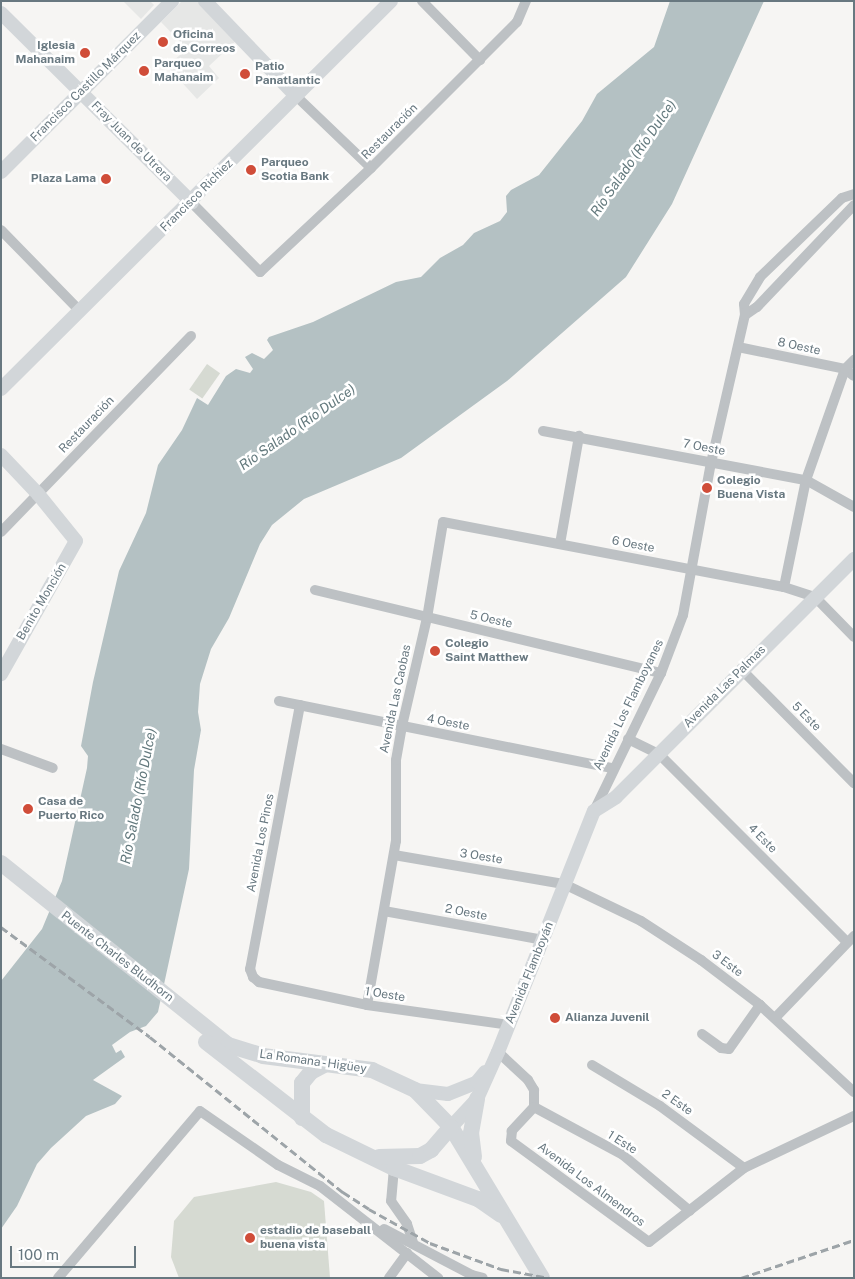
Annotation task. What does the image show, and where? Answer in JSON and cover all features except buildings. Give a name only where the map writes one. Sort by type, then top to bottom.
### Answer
[{"type":"main road","name":"Francisco Castillo Márquez","points":[[1,172],[172,1]]},
{"type":"main road","points":[[205,1],[295,96]]},
{"type":"main road","name":"Francisco Richiez","points":[[1,389],[79,310],[192,202],[391,1]]},
{"type":"main road","name":"Fray Juan de Utrera","points":[[1,13],[192,202]]},
{"type":"main road","points":[[1,455],[38,494]]},
{"type":"main road","name":"Benito Monción","points":[[2,671],[76,543],[71,531],[38,494]]},
{"type":"main road","name":"Avenida Las Palmas","points":[[594,811],[616,797],[741,669],[854,559]]},
{"type":"main road","name":"Avenida Flamboyán","points":[[451,1126],[477,1099],[509,1025],[594,811]]},
{"type":"main road","points":[[1,862],[50,908]]},
{"type":"main road","points":[[1,872],[50,908]]},
{"type":"main road","name":"Puente Charles Bludhorn","points":[[50,908],[180,1013]]},
{"type":"main road","name":"La Romana - Higüey","points":[[180,1013],[228,1045],[263,1056],[372,1070],[415,1090],[451,1126],[474,1160],[505,1218],[542,1278]]},
{"type":"main road","name":"La Romana - Higüey","points":[[180,1013],[302,1118],[348,1147],[374,1157],[394,1168],[478,1199],[505,1218]]},
{"type":"main road","points":[[415,1090],[448,1094],[462,1090],[477,1082],[496,1057]]},
{"type":"main road","points":[[302,1118],[302,1083],[311,1072],[326,1064]]},
{"type":"main road","points":[[474,1160],[472,1133],[477,1099]]},
{"type":"main road","points":[[374,1157],[420,1156],[431,1150],[451,1126]]},
{"type":"street","points":[[422,1],[480,60]]},
{"type":"street","name":"Restauración","points":[[260,272],[371,168],[480,60],[517,22],[526,1]]},
{"type":"street","points":[[295,96],[371,168]]},
{"type":"street","name":"Avenida Los Flamboyanes","points":[[594,811],[612,768],[661,673],[683,615],[711,463],[745,315],[744,304],[760,277],[835,204],[854,194]]},
{"type":"street","name":"Fray Juan de Utrera","points":[[192,202],[260,272]]},
{"type":"street","points":[[745,315],[757,307],[854,205]]},
{"type":"street","points":[[1,230],[79,310]]},
{"type":"street","name":"Restauración","points":[[1,532],[191,336]]},
{"type":"street","name":"8 Oeste","points":[[738,347],[845,369],[854,376]]},
{"type":"street","points":[[784,587],[806,480],[845,369],[854,360]]},
{"type":"street","name":"7 Oeste","points":[[543,432],[579,436],[806,480],[854,507]]},
{"type":"street","points":[[560,544],[579,436]]},
{"type":"street","name":"6 Oeste","points":[[446,520],[784,587],[815,597]]},
{"type":"street","name":"Avenida Las Caobas","points":[[367,1005],[398,827],[396,760],[427,618],[440,525],[446,520]]},
{"type":"street","name":"5 Oeste","points":[[315,590],[661,673]]},
{"type":"street","points":[[815,597],[854,637]]},
{"type":"street","name":"5 Este","points":[[741,669],[854,783]]},
{"type":"street","name":"4 Oeste","points":[[279,701],[612,768]]},
{"type":"street","name":"Avenida Los Pinos","points":[[259,982],[250,969],[300,705]]},
{"type":"street","name":"4 Este","points":[[628,739],[659,754],[851,939]]},
{"type":"street","points":[[1,749],[53,768]]},
{"type":"street","name":"3 Oeste","points":[[394,855],[564,884]]},
{"type":"street","name":"3 Este","points":[[564,884],[641,921],[701,960],[760,1005],[852,1087]]},
{"type":"street","name":"2 Oeste","points":[[384,911],[543,940]]},
{"type":"street","points":[[775,1018],[851,939]]},
{"type":"street","name":"1 Oeste","points":[[259,982],[367,1005],[509,1025]]},
{"type":"street","points":[[702,1034],[721,1048],[729,1049],[760,1005]]},
{"type":"street","points":[[496,1057],[528,1080],[534,1090],[534,1107]]},
{"type":"street","name":"2 Este","points":[[592,1065],[660,1106],[744,1168]]},
{"type":"street","name":"Avenida Los Almendros","points":[[534,1107],[512,1131],[511,1141],[644,1240],[654,1240],[744,1168],[854,1116]]},
{"type":"street","name":"1 Este","points":[[534,1107],[623,1155],[690,1211]]},
{"type":"street","points":[[58,1278],[200,1111],[278,1165],[320,1186],[438,1278]]},
{"type":"street","points":[[394,1168],[391,1201],[407,1224],[413,1242]]},
{"type":"street","points":[[369,1223],[413,1242],[472,1276],[483,1278]]},
{"type":"street","points":[[389,1278],[407,1253]]},
{"type":"shaded area","points":[[123,1],[150,1],[154,5],[141,19]]},
{"type":"shaded area","points":[[182,1],[200,1],[237,40],[209,66],[219,78],[197,99],[167,66],[187,49],[161,22]]},
{"type":"shaded area","points":[[207,364],[220,373],[202,399],[189,389]]},
{"type":"shaded area","name":"estadio de baseball buena vista","points":[[276,1182],[311,1192],[324,1201],[330,1278],[179,1278],[171,1257],[174,1221],[194,1197]]},
{"type":"water","name":"Río Salado (Río Dulce)","points":[[670,1],[764,1],[672,204],[626,277],[507,381],[401,458],[304,499],[272,525],[260,544],[229,618],[211,649],[200,684],[198,712],[201,730],[194,770],[189,869],[158,1012],[146,1026],[130,1032],[112,1045],[116,1053],[121,1050],[125,1057],[93,1080],[122,1096],[115,1104],[86,1116],[51,1148],[37,1164],[17,1206],[1,1229],[1,981],[42,929],[62,881],[87,768],[88,756],[81,746],[93,682],[119,571],[146,513],[158,465],[182,430],[197,398],[208,405],[226,376],[236,369],[250,373],[253,369],[245,357],[252,353],[264,359],[273,350],[267,340],[269,337],[313,322],[396,282],[421,277],[440,258],[463,245],[474,233],[500,221],[507,212],[506,196],[511,190],[539,175],[582,121],[597,94],[654,47]]},
{"type":"railway","points":[[1,927],[150,1037],[343,1192],[369,1209],[430,1243],[501,1269],[549,1278]]},
{"type":"railway","points":[[741,1278],[854,1240]]},
{"type":"place","name":"Oficina de Correos","points":[[163,42]]},
{"type":"place","name":"Iglesia Mahanaim","points":[[85,53]]},
{"type":"place","name":"Parqueo Mahanaim","points":[[144,71]]},
{"type":"place","name":"Patio Panatlantic","points":[[245,74]]},
{"type":"place","name":"Parqueo Scotia Bank","points":[[251,170]]},
{"type":"place","name":"Plaza Lama","points":[[106,179]]},
{"type":"place","name":"Colegio Buena Vista","points":[[707,488]]},
{"type":"place","name":"Colegio Saint Matthew","points":[[435,651]]},
{"type":"place","name":"Casa de Puerto Rico","points":[[28,809]]},
{"type":"place","name":"Alianza Juvenil","points":[[555,1018]]},
{"type":"place","name":"estadio de baseball buena vista","points":[[250,1238]]}]
